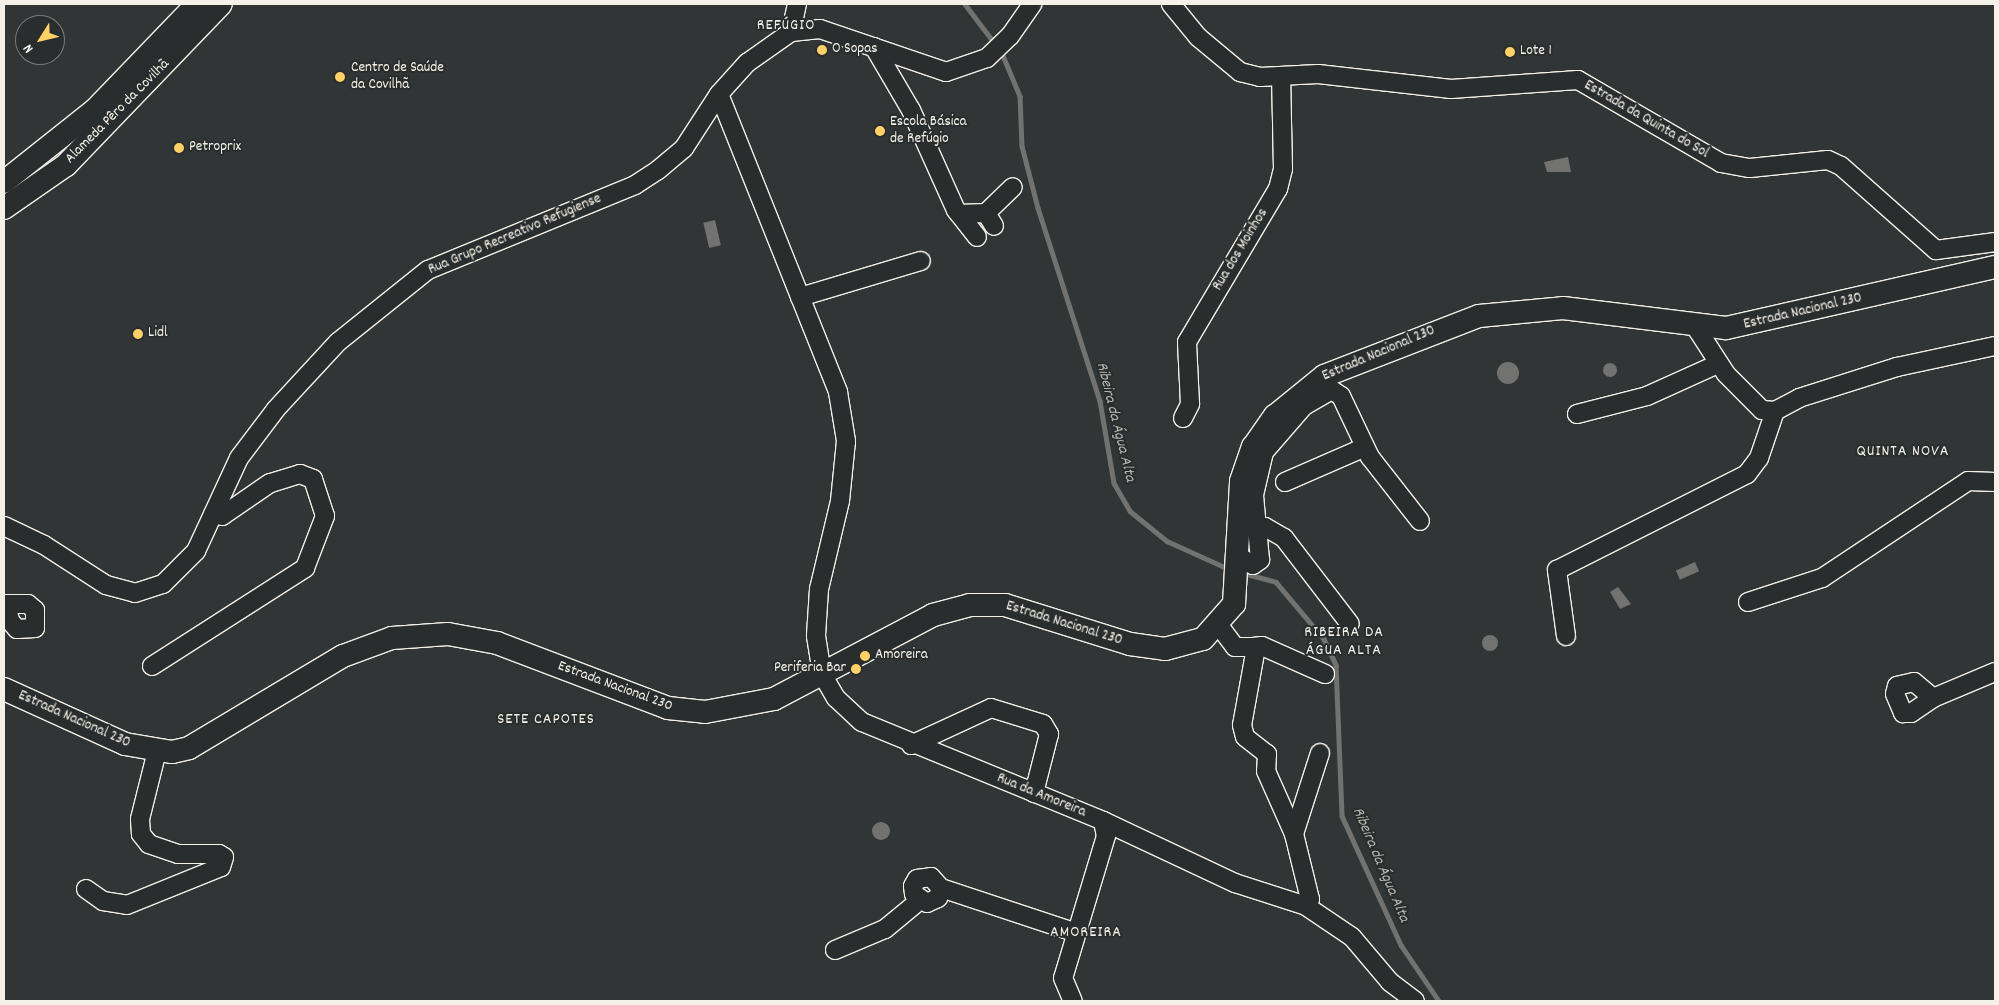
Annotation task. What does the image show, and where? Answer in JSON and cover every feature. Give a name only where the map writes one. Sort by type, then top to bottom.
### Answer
[{"type":"main road","name":"Alameda Pêro da Covilhã","points":[[4,182],[88,116],[197,4]]},
{"type":"main road","name":"Alameda Pêro da Covilhã","points":[[4,208],[66,165],[222,4]]},
{"type":"main road","name":"Estrada Nacional 230","points":[[4,689],[125,744],[157,751],[189,748],[343,656],[392,638],[448,634],[497,643],[668,708],[705,712],[774,699],[933,615],[970,605],[1004,605],[1130,644],[1165,650],[1203,639],[1234,604],[1241,481],[1253,447],[1275,416],[1324,376],[1446,326],[1517,310],[1563,308],[1695,326],[1726,328],[1758,324],[1995,267]]},
{"type":"street","points":[[791,32],[797,4]]},
{"type":"street","name":"Rua Grupo Recreativo Refugiense","points":[[4,526],[44,545],[106,585],[135,593],[148,592],[178,573],[196,551],[238,458],[276,409],[370,313],[428,270],[635,185],[684,148],[719,94],[747,63],[791,32],[820,28],[946,72],[991,53],[1005,41],[1032,4]]},
{"type":"street","name":"Estrada da Quinta do Sol","points":[[1170,4],[1198,37],[1240,72],[1281,76],[1318,74],[1451,89],[1578,80],[1720,163],[1750,168],[1828,160],[1841,166],[1936,250],[1995,242]]},
{"type":"street","points":[[874,47],[911,110],[959,214],[977,237]]},
{"type":"street","name":"Rua dos Moinhos","points":[[1183,418],[1190,404],[1187,342],[1278,189],[1283,169],[1281,76]]},
{"type":"street","points":[[719,94],[838,392],[846,441],[840,501],[818,589],[816,636],[822,674]]},
{"type":"street","points":[[959,214],[990,220],[1013,187]]},
{"type":"street","points":[[800,297],[921,261]]},
{"type":"street","points":[[1695,326],[1718,364],[1762,410],[1775,411],[1799,398],[1897,367],[1995,346]]},
{"type":"street","points":[[1577,414],[1647,396],[1718,364]]},
{"type":"street","points":[[1237,566],[1253,565],[1260,560],[1255,528],[1254,494],[1264,452],[1304,406],[1332,390],[1341,396],[1365,446],[1420,521]]},
{"type":"street","points":[[1566,636],[1557,570],[1747,474],[1762,450],[1775,411]]},
{"type":"street","points":[[1285,482],[1365,446]]},
{"type":"street","points":[[152,666],[305,568],[325,516],[313,479],[300,474],[270,483],[222,516],[213,513]]},
{"type":"street","points":[[1748,602],[1822,578],[1968,481],[1995,482]]},
{"type":"street","points":[[1255,528],[1266,527],[1284,538],[1350,624]]},
{"type":"street","points":[[1217,623],[1235,647],[1262,646],[1325,674]]},
{"type":"street","points":[[1253,647],[1242,725],[1245,737],[1267,754],[1266,771],[1294,834],[1310,898],[1306,906]]},
{"type":"street","points":[[1933,698],[1995,672]]},
{"type":"street","name":"Rua da Amoreira","points":[[822,674],[836,698],[862,722],[911,745],[1103,821],[1106,836],[1074,932],[1063,978],[1073,1001]]},
{"type":"street","points":[[911,745],[991,708],[1042,724],[1049,734],[1034,793]]},
{"type":"street","points":[[86,889],[103,902],[127,905],[221,868],[224,857],[219,854],[178,854],[149,844],[141,834],[140,819],[157,751]]},
{"type":"street","points":[[1294,834],[1320,752]]},
{"type":"street","points":[[1103,821],[1235,884],[1306,906],[1352,937],[1390,982],[1416,1001]]},
{"type":"street","points":[[834,950],[885,930],[920,900],[913,886],[917,879],[931,877],[941,888],[1074,932]]},
{"type":"shaded area","points":[[1568,157],[1571,172],[1547,172],[1544,162]]},
{"type":"shaded area","points":[[715,220],[721,245],[709,248],[703,223]]},
{"type":"shaded area","points":[[1508,362],[1516,365],[1519,373],[1516,381],[1508,384],[1500,381],[1497,373],[1500,365]]},
{"type":"shaded area","points":[[1607,363],[1613,363],[1617,370],[1613,377],[1607,377],[1603,373],[1603,367]]},
{"type":"shaded area","points":[[1695,562],[1699,571],[1680,580],[1676,571]]},
{"type":"shaded area","points":[[1618,587],[1631,604],[1620,609],[1610,592]]},
{"type":"shaded area","points":[[1487,635],[1493,635],[1498,640],[1496,649],[1487,651],[1482,646],[1482,640]]},
{"type":"shaded area","points":[[881,822],[887,825],[890,831],[887,837],[881,840],[875,837],[872,831],[875,825]]},
{"type":"waterway","name":"Ribeira da Água Alta","points":[[965,4],[996,45]]},
{"type":"waterway","name":"Ribeira da Água Alta","points":[[1001,51],[1020,96],[1022,146],[1038,208],[1100,401],[1114,483],[1130,511],[1167,541],[1229,569]]},
{"type":"waterway","name":"Ribeira da Água Alta","points":[[1243,573],[1276,582],[1324,639],[1336,665],[1342,816],[1401,945],[1439,1001]]},
{"type":"place","name":"O Sopas","points":[[822,50]]},
{"type":"place","name":"Lote 1","points":[[1510,52]]},
{"type":"place","name":"Centro de Saúde da Covilhã","points":[[340,77]]},
{"type":"place","name":"Escola Básica de Refúgio","points":[[880,131]]},
{"type":"place","name":"Petroprix","points":[[179,148]]},
{"type":"place","name":"Lidl","points":[[138,334]]},
{"type":"place","name":"Amoreira","points":[[865,656]]},
{"type":"place","name":"Periferia Bar","points":[[856,669]]},
{"type":"district","name":"REFÚGIO","points":[[786,26]]},
{"type":"district","name":"QUINTA NOVA","points":[[1903,452]]},
{"type":"district","name":"RIBEIRA DA ÁGUA ALTA","points":[[1344,642]]},
{"type":"district","name":"SETE CAPOTES","points":[[546,720]]},
{"type":"district","name":"AMOREIRA","points":[[1086,933]]}]
